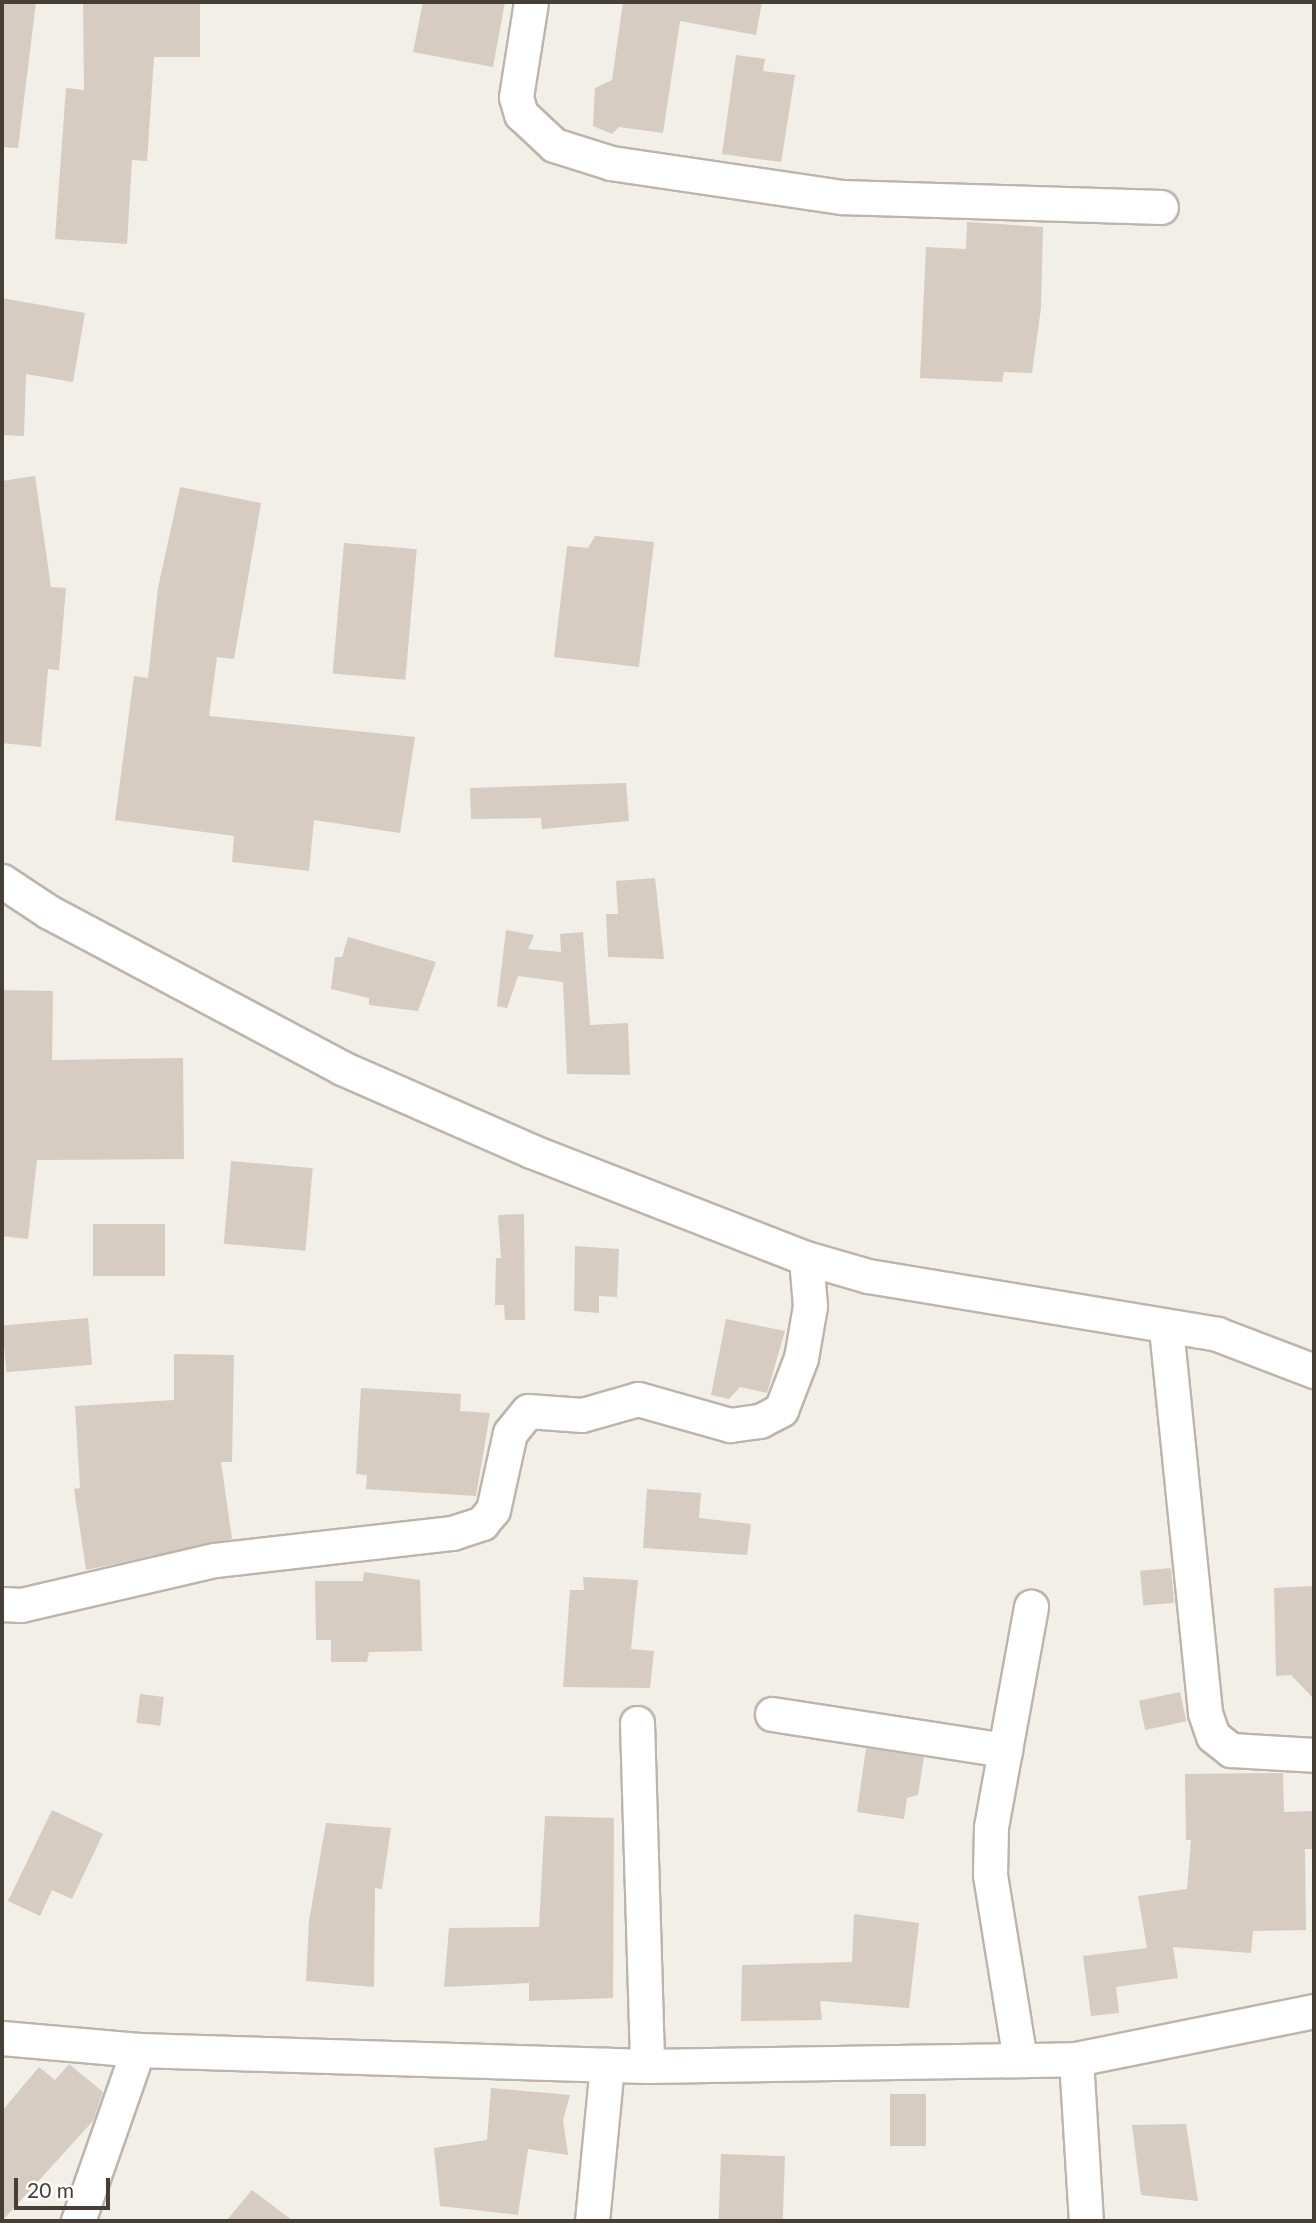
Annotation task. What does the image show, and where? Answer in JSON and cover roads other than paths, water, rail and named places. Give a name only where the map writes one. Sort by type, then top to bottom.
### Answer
[{"type":"street","points":[[531,2],[516,97],[521,114],[554,145],[611,163],[842,197],[1161,207]]},
{"type":"street","points":[[2,881],[49,912],[342,1068],[531,1151],[806,1258],[868,1276],[1166,1328],[1217,1334],[1314,1371]]},
{"type":"street","points":[[2,1604],[21,1605],[215,1560],[452,1533],[482,1523],[493,1510],[510,1433],[528,1411],[582,1415],[638,1399],[730,1425],[760,1421],[781,1410],[801,1358],[810,1306],[806,1258]]},
{"type":"street","points":[[1166,1328],[1205,1713],[1213,1736],[1231,1751],[1314,1755]]},
{"type":"street","points":[[1020,2060],[990,1875],[991,1827],[1031,1608]]},
{"type":"street","points":[[772,1714],[1005,1749]]},
{"type":"street","points":[[637,1723],[647,2066]]},
{"type":"street","points":[[2,2038],[138,2050],[647,2066],[1076,2060],[1314,2011]]},
{"type":"street","points":[[78,2221],[138,2050]]},
{"type":"street","points":[[1076,2060],[1086,2221]]},
{"type":"street","points":[[592,2221],[607,2065]]}]
